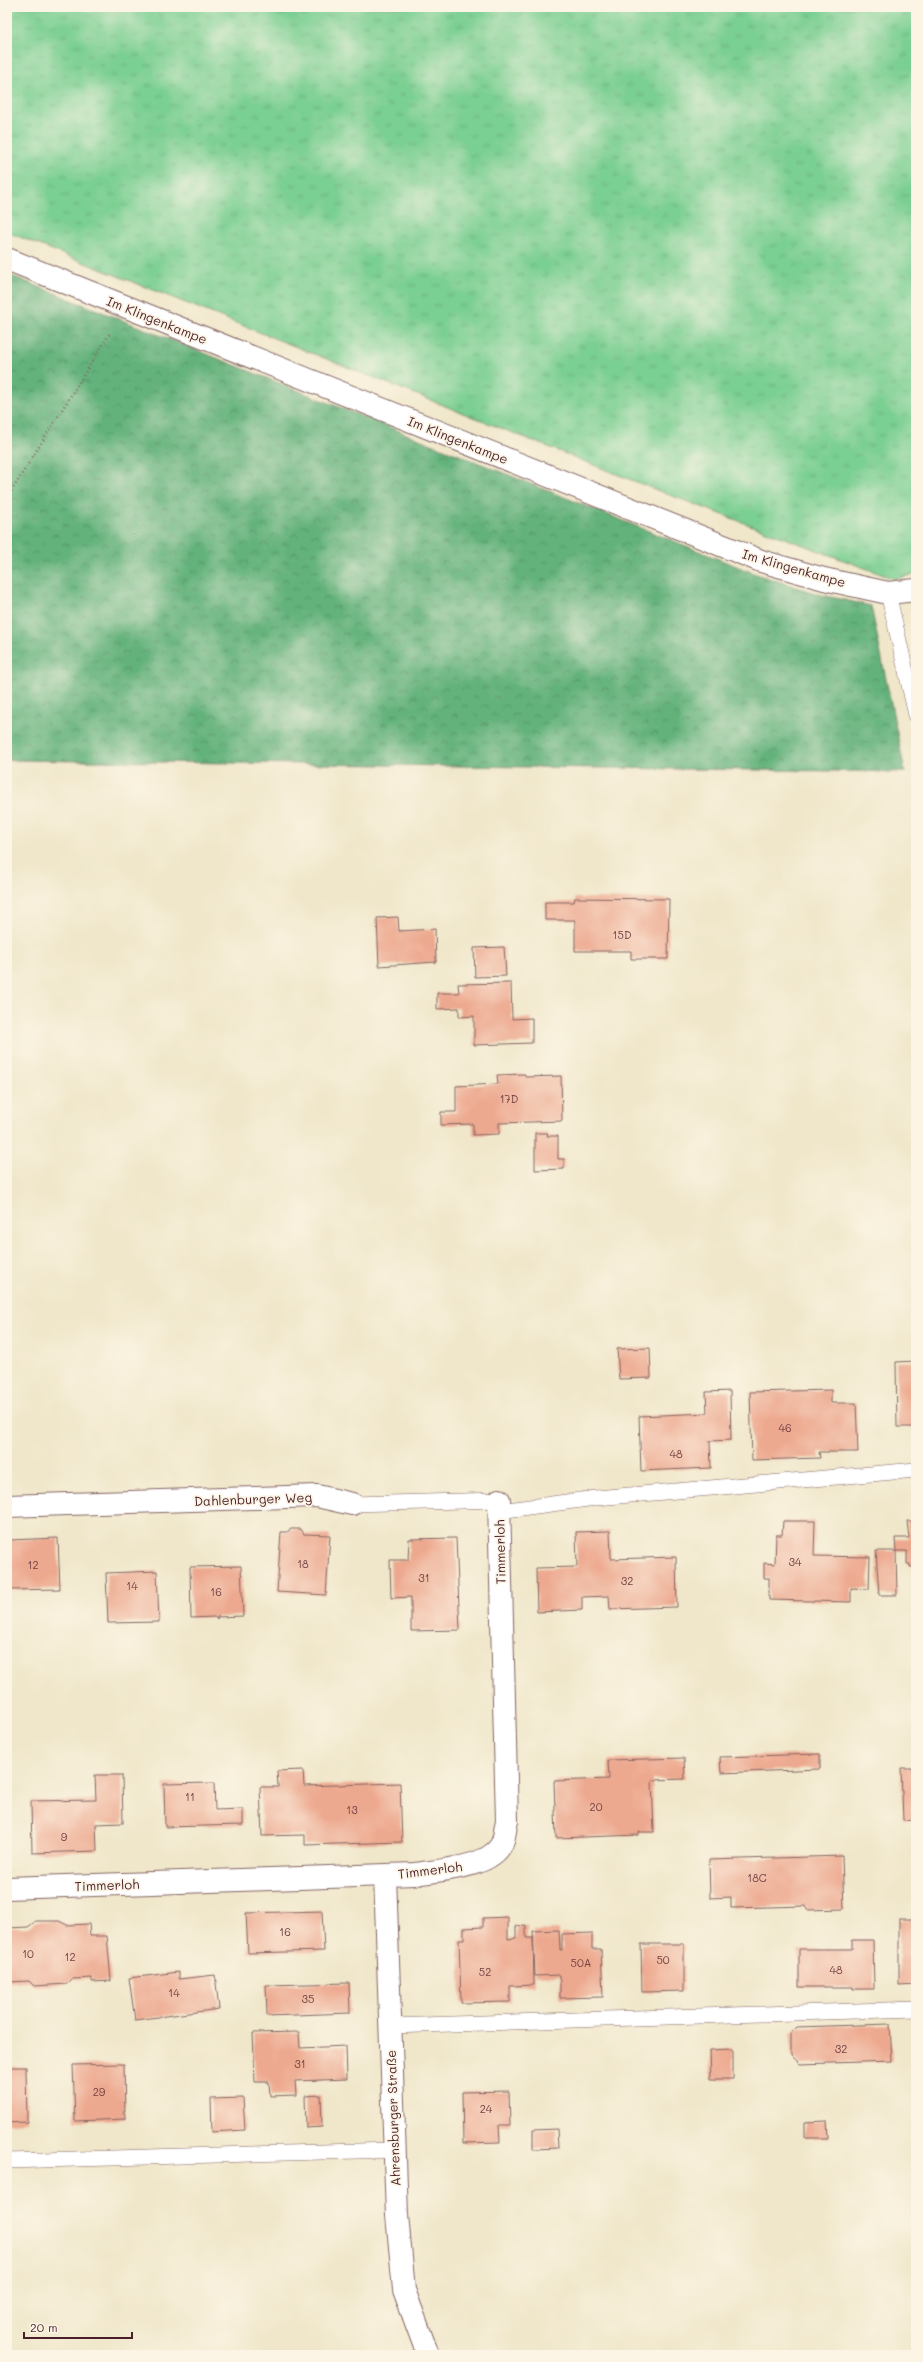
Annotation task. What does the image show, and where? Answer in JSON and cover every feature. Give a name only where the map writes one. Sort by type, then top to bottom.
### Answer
[{"type":"street","name":"Im Klingenkampe","points":[[7,259],[761,561],[824,579],[888,593],[916,590]]},
{"type":"street","name":"Dahlenburger Weg","points":[[7,1506],[317,1496],[352,1504]]},
{"type":"street","name":"Timmerloh","points":[[7,1888],[415,1874],[472,1865],[491,1855],[502,1843],[507,1821],[499,1505]]},
{"type":"street","name":"Ahrensburger Straße","points":[[385,1876],[397,2215],[404,2290],[428,2355]]},
{"type":"lane","points":[[888,593],[916,715]]},
{"type":"lane","name":"Dahlenburger Weg","points":[[352,1504],[499,1505],[916,1470]]},
{"type":"lane","points":[[390,2026],[916,2010]]},
{"type":"lane","points":[[7,2161],[394,2150]]},
{"type":"path","points":[[7,498],[126,307]]},
{"type":"green space","points":[[7,7],[916,7],[916,574],[894,579],[654,489],[7,232]]},
{"type":"green space","points":[[7,274],[756,574],[818,594],[871,606],[905,772],[7,760]]},
{"type":"building","points":[[575,898],[669,899],[668,959],[631,959],[631,951],[575,951],[575,920],[545,920],[545,902],[574,902]]},
{"type":"building","points":[[398,917],[399,931],[435,929],[436,962],[379,966],[377,918]]},
{"type":"building","points":[[504,947],[506,976],[475,977],[474,948]]},
{"type":"building","points":[[511,983],[512,1019],[532,1018],[532,1043],[474,1045],[474,1016],[459,1017],[459,1008],[437,1009],[437,993],[459,993],[458,984]]},
{"type":"building","points":[[525,1074],[525,1077],[561,1076],[562,1121],[499,1123],[499,1134],[473,1135],[473,1124],[441,1125],[441,1112],[456,1112],[456,1086],[498,1084],[497,1075]]},
{"type":"building","points":[[535,1133],[548,1133],[547,1136],[558,1136],[558,1159],[564,1159],[564,1169],[535,1170]]},
{"type":"building","points":[[650,1348],[651,1378],[619,1379],[617,1349]]},
{"type":"building","points":[[916,1361],[916,1427],[897,1427],[896,1362]]},
{"type":"building","points":[[831,1390],[831,1403],[856,1403],[858,1452],[819,1452],[820,1458],[752,1460],[750,1392]]},
{"type":"building","points":[[730,1391],[731,1440],[710,1441],[711,1468],[641,1471],[639,1416],[707,1413],[706,1392]]},
{"type":"building","points":[[783,1521],[815,1521],[814,1556],[870,1557],[869,1589],[851,1588],[851,1602],[769,1600],[769,1578],[764,1578],[764,1563],[775,1564],[776,1535],[782,1535]]},
{"type":"building","points":[[907,1521],[916,1521],[916,1566],[910,1567],[910,1564],[907,1564],[907,1551],[896,1551],[895,1538],[909,1538]]},
{"type":"building","points":[[291,1529],[301,1529],[304,1534],[330,1535],[326,1595],[277,1592],[281,1532],[287,1532]]},
{"type":"building","points":[[610,1531],[611,1559],[676,1557],[677,1607],[610,1609],[609,1596],[582,1597],[582,1610],[537,1612],[536,1568],[577,1567],[576,1532]]},
{"type":"building","points":[[58,1538],[60,1589],[10,1590],[10,1573],[7,1569],[9,1540]]},
{"type":"building","points":[[456,1538],[460,1630],[411,1631],[411,1597],[391,1598],[390,1560],[408,1560],[409,1539]]},
{"type":"building","points":[[876,1551],[896,1551],[897,1595],[879,1595]]},
{"type":"building","points":[[241,1566],[243,1616],[217,1617],[217,1619],[214,1617],[191,1618],[190,1567]]},
{"type":"building","points":[[157,1571],[159,1622],[108,1623],[106,1573]]},
{"type":"building","points":[[820,1754],[820,1769],[721,1773],[720,1757]]},
{"type":"building","points":[[684,1758],[685,1779],[652,1780],[654,1832],[639,1832],[639,1835],[556,1838],[554,1781],[609,1779],[608,1760]]},
{"type":"building","points":[[901,1768],[916,1768],[916,1819],[903,1820]]},
{"type":"building","points":[[303,1770],[304,1786],[400,1783],[402,1842],[305,1845],[305,1835],[262,1836],[260,1787],[278,1787],[277,1771]]},
{"type":"building","points":[[95,1775],[122,1775],[123,1823],[96,1824],[97,1851],[32,1853],[31,1801],[96,1800]]},
{"type":"building","points":[[214,1783],[215,1810],[243,1809],[243,1825],[165,1827],[164,1784]]},
{"type":"building","points":[[842,1856],[844,1909],[807,1910],[806,1906],[731,1908],[731,1897],[710,1898],[709,1860]]},
{"type":"building","points":[[322,1911],[324,1951],[248,1953],[246,1913]]},
{"type":"building","points":[[508,1917],[508,1939],[516,1938],[516,1926],[526,1925],[526,1938],[533,1938],[534,1985],[510,1986],[510,2002],[461,2003],[459,1940],[464,1940],[464,1928],[483,1927],[483,1918]]},
{"type":"building","points":[[899,1919],[916,1919],[916,1984],[899,1985]]},
{"type":"building","points":[[36,1921],[59,1921],[67,1925],[89,1924],[90,1936],[107,1936],[111,1981],[92,1982],[92,1978],[72,1979],[67,1984],[34,1986],[29,1981],[7,1982],[7,1928],[28,1927]]},
{"type":"building","points":[[559,1930],[560,1950],[562,1950],[562,1934],[592,1933],[592,1949],[601,1949],[603,1997],[560,1998],[560,1975],[535,1976],[533,1931]]},
{"type":"building","points":[[852,1940],[873,1940],[874,1989],[853,1989],[853,1987],[799,1987],[799,1949],[852,1949]]},
{"type":"building","points":[[641,1944],[684,1944],[684,1991],[642,1992]]},
{"type":"building","points":[[179,1972],[179,1979],[215,1975],[219,2009],[135,2020],[129,1978]]},
{"type":"building","points":[[349,1983],[350,2013],[267,2016],[266,1985]]},
{"type":"building","points":[[890,2024],[892,2061],[800,2064],[791,2055],[791,2033],[797,2027]]},
{"type":"building","points":[[299,2032],[300,2048],[346,2046],[347,2079],[295,2081],[296,2095],[270,2096],[269,2082],[255,2082],[253,2033]]},
{"type":"building","points":[[733,2049],[733,2079],[711,2079],[710,2050]]},
{"type":"building","points":[[124,2064],[125,2119],[75,2121],[73,2065]]},
{"type":"building","points":[[7,2067],[26,2067],[27,2122],[7,2123]]},
{"type":"building","points":[[509,2091],[510,2125],[499,2125],[500,2142],[463,2143],[462,2092]]},
{"type":"building","points":[[321,2095],[322,2127],[306,2128],[305,2096]]},
{"type":"building","points":[[243,2098],[245,2130],[212,2132],[211,2099]]},
{"type":"building","points":[[827,2121],[828,2138],[805,2138],[805,2122]]},
{"type":"building","points":[[557,2129],[558,2148],[533,2149],[533,2130]]}]
